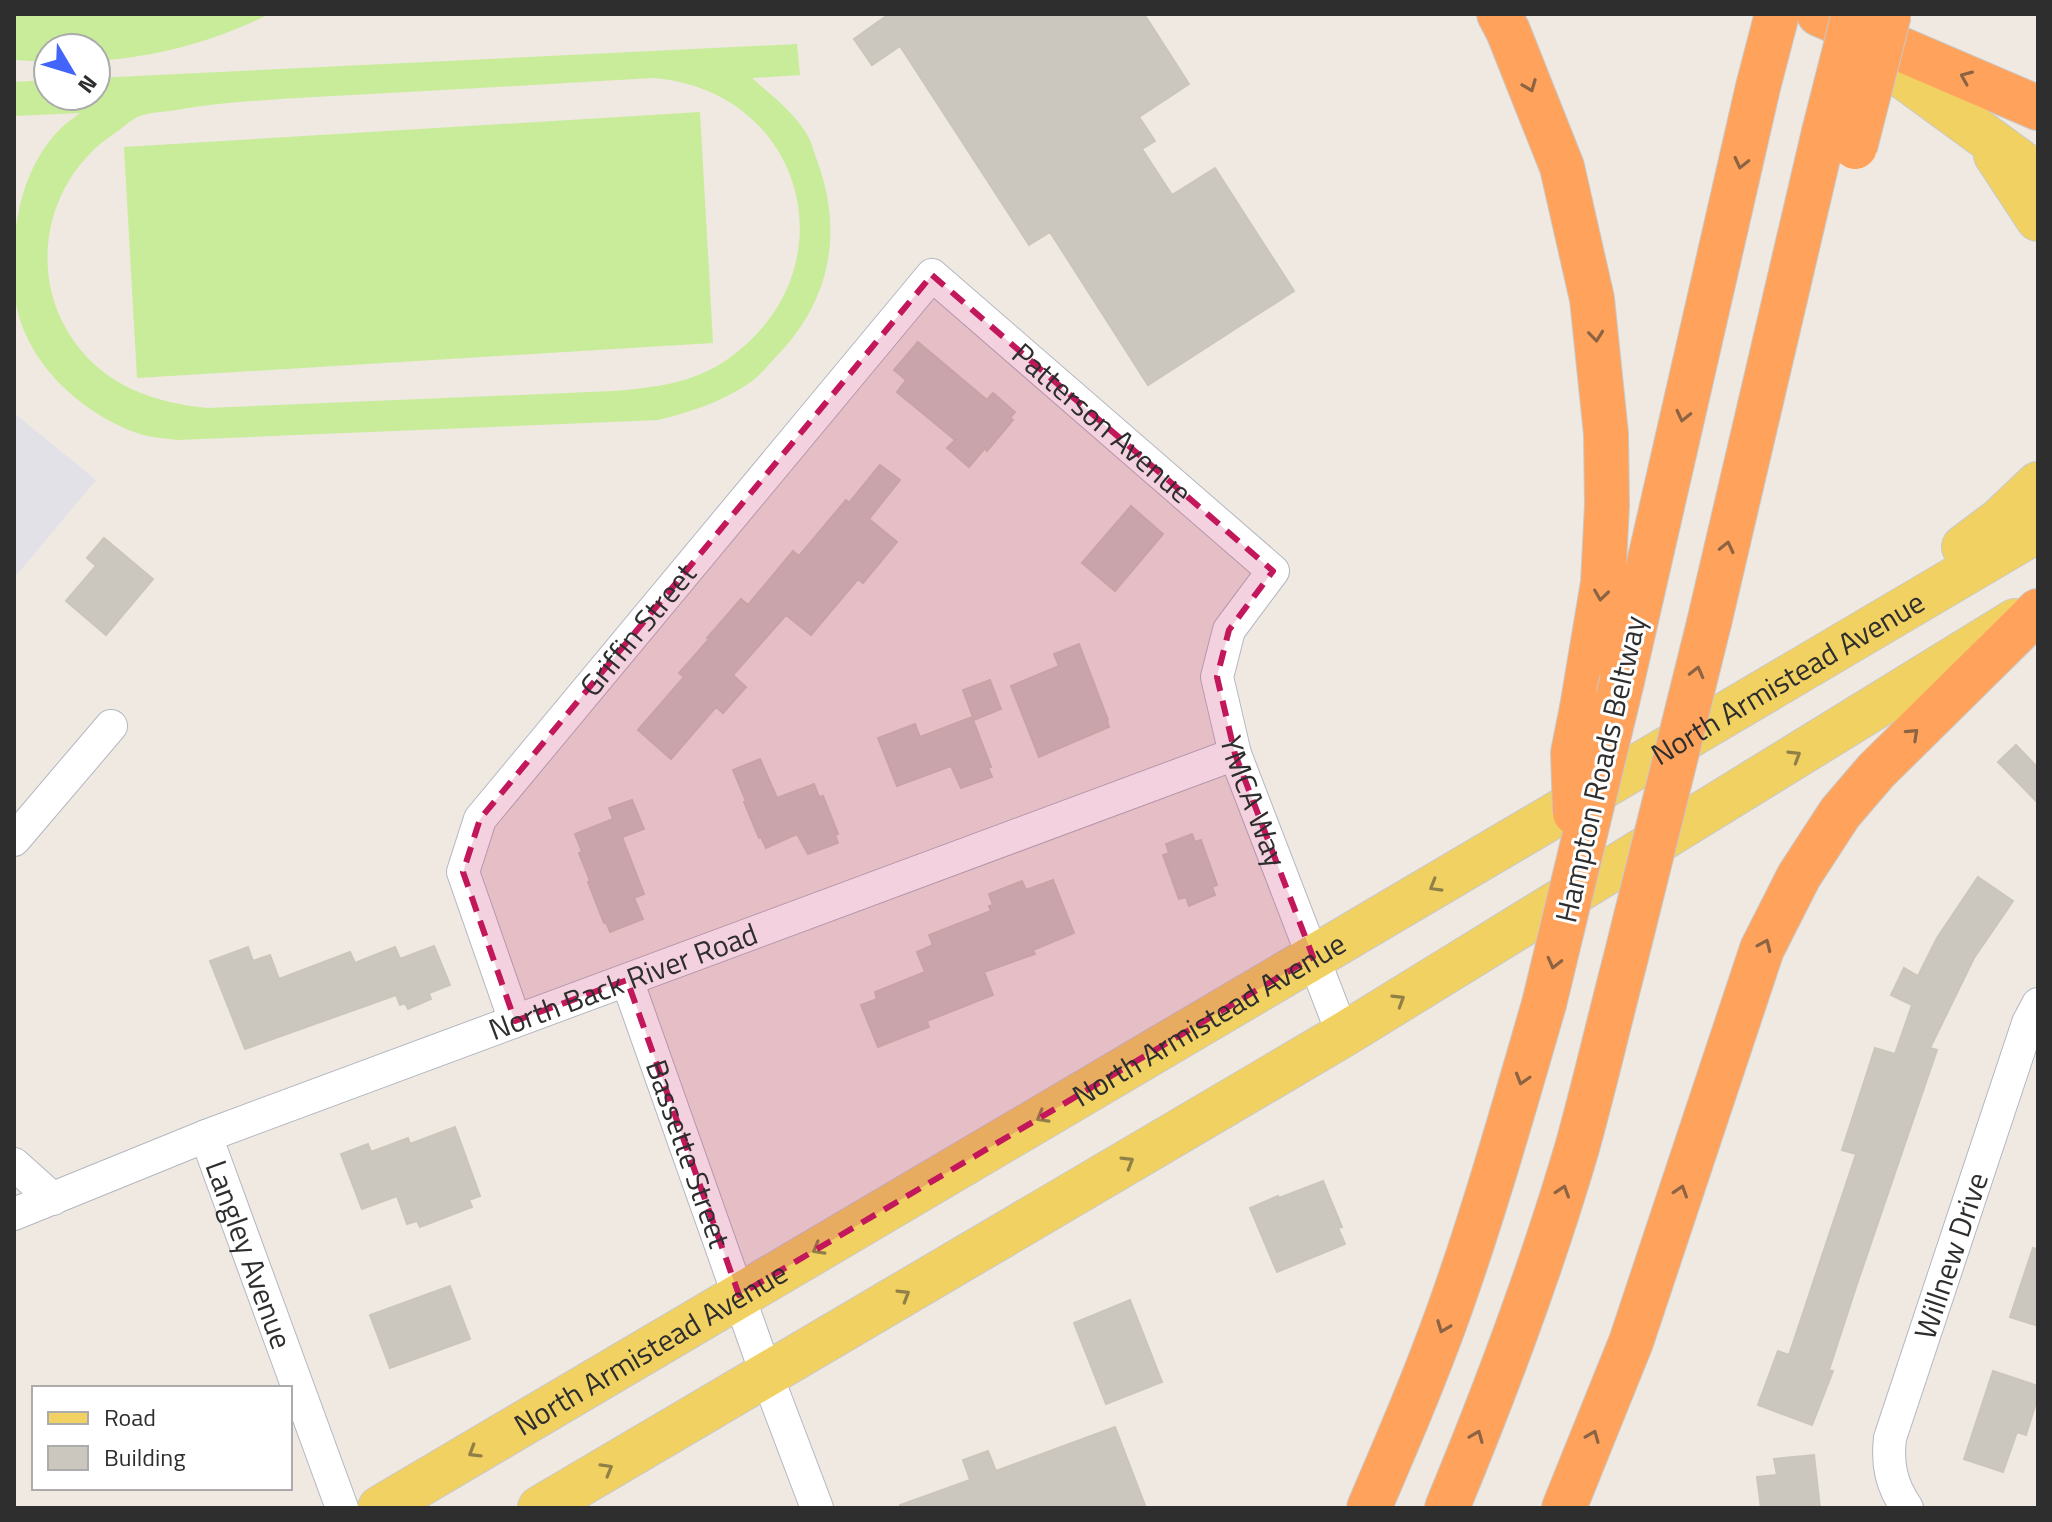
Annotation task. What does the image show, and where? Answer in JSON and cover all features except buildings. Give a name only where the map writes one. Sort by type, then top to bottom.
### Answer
[{"type":"highway","points":[[1499,14],[1562,167],[1592,299],[1606,434],[1607,505],[1603,583],[1573,753],[1578,867]]},
{"type":"highway","name":"Hampton Roads Beltway","points":[[1369,1508],[1449,1312],[1544,1004],[1777,14]]},
{"type":"highway","points":[[1818,14],[2038,108]]},
{"type":"highway","points":[[1840,139],[1854,14]]},
{"type":"highway","points":[[1447,1508],[1495,1393],[1576,1148],[1709,623],[1778,331],[1840,139],[1889,14]]},
{"type":"highway","points":[[1564,1508],[1631,1342],[1762,949],[1799,876],[1840,813],[1876,771],[2038,609]]},
{"type":"main road","points":[[1818,14],[2038,175]]},
{"type":"main road","points":[[1983,136],[2038,219]]},
{"type":"main road","points":[[1872,629],[2038,484]]},
{"type":"main road","name":"North Armistead Avenue","points":[[380,1508],[2038,530]]},
{"type":"main road","points":[[540,1508],[1343,1035],[2038,609]]},
{"type":"street","name":"Patterson Avenue","points":[[932,275],[1273,571]]},
{"type":"street","name":"Griffin Street","points":[[515,1021],[463,872],[480,819],[932,275]]},
{"type":"street","name":"YMCA Way","points":[[1273,571],[1229,630],[1217,677],[1235,754],[1343,1035]]},
{"type":"street","points":[[14,840],[111,726]]},
{"type":"street","name":"North Back River Road","points":[[14,1214],[206,1136],[1235,754]]},
{"type":"street","name":"Bassette Street","points":[[627,980],[817,1508]]},
{"type":"street","name":"Willnew Drive","points":[[1907,1508],[1894,1486],[1889,1469],[1890,1438],[2028,1023],[2038,1004]]},
{"type":"street","name":"Langley Avenue","points":[[206,1136],[342,1508]]},
{"type":"street","points":[[14,1164],[53,1199]]},
{"type":"highlighted area","points":[[932,275],[1273,571],[1229,630],[1217,677],[1235,754],[1313,957],[739,1295],[627,980],[515,1021],[463,872],[480,819]]},
{"type":"shaded area","points":[[14,413],[96,480],[14,578]]},
{"type":"green space","points":[[14,14],[270,14],[206,40],[164,51],[112,59],[112,32],[32,32],[32,61],[14,60]]},
{"type":"green space","points":[[797,44],[800,75],[752,78],[791,114],[811,143],[826,190],[830,217],[826,268],[808,315],[793,338],[755,379],[715,402],[658,420],[177,440],[145,435],[117,425],[74,397],[40,359],[18,314],[14,289],[15,241],[25,188],[49,141],[80,113],[14,116],[14,82],[32,81],[32,112],[112,112],[112,77]],"holes":[[[652,78],[704,90],[746,114],[777,148],[795,189],[800,234],[791,279],[767,322],[728,359],[687,379],[613,391],[208,408],[184,405],[141,393],[103,372],[73,340],[52,293],[48,241],[63,192],[76,170],[94,150],[140,116],[262,100]]]},
{"type":"green space","points":[[700,112],[713,343],[137,378],[124,147]]}]
